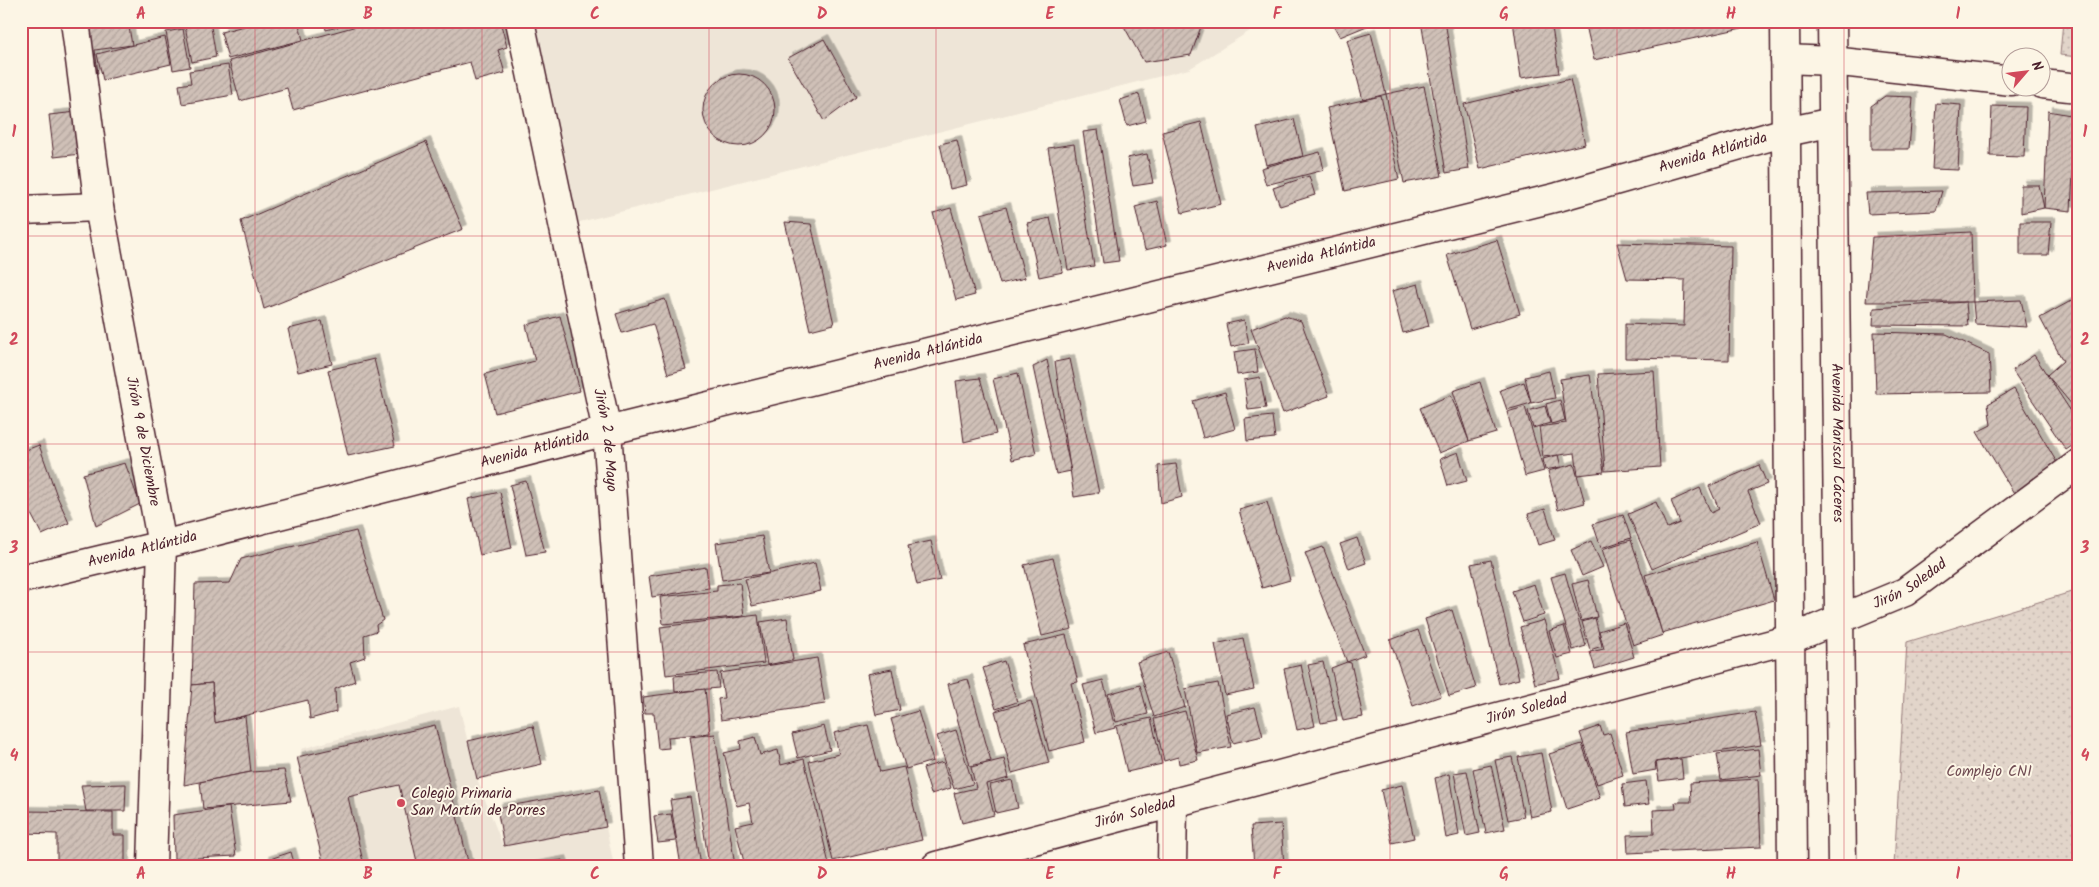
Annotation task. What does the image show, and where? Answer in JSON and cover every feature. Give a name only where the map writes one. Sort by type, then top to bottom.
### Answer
[{"type":"street","name":"Jirón 9 de Diciembre","points":[[75,21],[99,207],[162,545],[152,866]]},
{"type":"street","name":"Jirón 2 de Mayo","points":[[520,21],[607,431],[638,866]]},
{"type":"street","points":[[1785,21],[1792,866]]},
{"type":"street","name":"Avenida Mariscal Cáceres","points":[[1832,21],[1842,866]]},
{"type":"street","points":[[1785,59],[1832,61],[2002,80]]},
{"type":"street","points":[[2052,85],[2078,88]]},
{"type":"street","name":"Avenida Atlántida","points":[[21,579],[162,545],[607,431],[1558,198],[1786,132],[1833,122]]},
{"type":"street","points":[[21,210],[99,207]]},
{"type":"street","name":"Jirón Soledad","points":[[936,866],[1791,640],[1905,592],[2078,464]]},
{"type":"street","points":[[1172,866],[1173,804]]},
{"type":"shaded area","points":[[520,21],[1266,21],[1189,69],[564,226]]},
{"type":"shaded area","name":"Colegio Primaria San Martín de Porres","points":[[459,706],[477,779],[503,846],[606,827],[614,866],[332,866],[301,749]]},
{"type":"green space","points":[[2063,21],[2078,21],[2078,57],[2060,55]]},
{"type":"green space","name":"Complejo CNI","points":[[2078,590],[2078,866],[1894,866],[1907,642]]},
{"type":"building","points":[[78,21],[128,21],[132,45],[95,50],[98,73],[86,75]]},
{"type":"building","points":[[210,21],[216,57],[192,62],[185,26]]},
{"type":"building","points":[[263,21],[298,21],[303,40],[228,59],[221,32]]},
{"type":"building","points":[[324,21],[362,21],[326,30]]},
{"type":"building","points":[[375,21],[500,21],[507,47],[498,50],[505,73],[475,81],[470,62],[293,110],[287,88],[240,101],[229,61]]},
{"type":"building","points":[[1121,21],[1203,21],[1191,55],[1144,62]]},
{"type":"building","points":[[1331,21],[1379,21],[1340,37]]},
{"type":"building","points":[[1421,21],[1445,21],[1469,169],[1446,173]]},
{"type":"building","points":[[1513,21],[1551,21],[1559,73],[1521,78]]},
{"type":"building","points":[[1585,21],[1755,21],[1756,25],[1594,60]]},
{"type":"building","points":[[183,29],[190,67],[173,70],[166,32]]},
{"type":"building","points":[[1371,33],[1386,94],[1363,100],[1347,40]]},
{"type":"building","points":[[165,37],[171,64],[103,80],[97,54]]},
{"type":"building","points":[[824,39],[856,97],[824,121],[788,58]]},
{"type":"building","points":[[228,65],[233,95],[182,104],[179,85],[191,83],[189,71]]},
{"type":"building","points":[[746,74],[765,84],[773,96],[775,110],[773,124],[765,136],[753,144],[732,146],[713,136],[705,124],[703,103],[713,84],[725,76]]},
{"type":"building","points":[[1570,79],[1585,144],[1480,169],[1464,104]]},
{"type":"building","points":[[1424,86],[1442,176],[1404,183],[1386,94]]},
{"type":"building","points":[[1139,94],[1146,121],[1127,126],[1120,100]]},
{"type":"building","points":[[1381,96],[1399,179],[1345,191],[1327,108]]},
{"type":"building","points":[[1885,96],[1913,97],[1909,149],[1871,149],[1871,106]]},
{"type":"building","points":[[1936,103],[1961,105],[1958,170],[1932,169]]},
{"type":"building","points":[[1992,106],[2026,107],[2024,157],[1990,156]]},
{"type":"building","points":[[2048,111],[2076,116],[2071,211],[2044,208]]},
{"type":"building","points":[[77,112],[81,154],[54,157],[49,115]]},
{"type":"building","points":[[1294,119],[1303,156],[1266,165],[1257,128]]},
{"type":"building","points":[[1201,122],[1221,204],[1182,213],[1162,132]]},
{"type":"building","points":[[1098,130],[1119,261],[1103,263],[1083,132]]},
{"type":"building","points":[[957,140],[967,185],[950,189],[940,144]]},
{"type":"building","points":[[426,142],[463,229],[264,309],[241,221]]},
{"type":"building","points":[[1074,144],[1094,266],[1068,270],[1048,148]]},
{"type":"building","points":[[1320,152],[1324,170],[1266,185],[1261,168]]},
{"type":"building","points":[[1147,154],[1153,183],[1133,186],[1127,158]]},
{"type":"building","points":[[1309,176],[1315,195],[1280,206],[1273,188]]},
{"type":"building","points":[[2021,185],[2039,185],[2044,208],[2021,213]]},
{"type":"building","points":[[1942,191],[1936,211],[1868,214],[1866,193]]},
{"type":"building","points":[[1157,201],[1167,245],[1145,250],[1135,207]]},
{"type":"building","points":[[1006,207],[1025,278],[1000,284],[981,214]]},
{"type":"building","points":[[951,208],[975,295],[956,300],[933,213]]},
{"type":"building","points":[[1050,218],[1063,272],[1039,277],[1027,223]]},
{"type":"building","points":[[785,222],[811,224],[834,324],[810,330]]},
{"type":"building","points":[[2020,222],[2051,222],[2048,255],[2020,255]]},
{"type":"building","points":[[1971,232],[1973,302],[1866,302],[1872,237]]},
{"type":"building","points":[[1497,240],[1520,314],[1470,329],[1447,255]]},
{"type":"building","points":[[1617,243],[1731,246],[1729,360],[1625,358],[1625,324],[1684,326],[1685,280],[1627,279]]},
{"type":"building","points":[[1418,284],[1429,326],[1403,333],[1392,291]]},
{"type":"building","points":[[2078,297],[2078,412],[2047,375],[2063,361],[2040,318]]},
{"type":"building","points":[[665,299],[686,369],[668,374],[653,324],[622,333],[616,314]]},
{"type":"building","points":[[2021,300],[2027,327],[1975,324],[1973,302]]},
{"type":"building","points":[[1966,302],[1968,326],[1873,325],[1874,308]]},
{"type":"building","points":[[560,316],[580,391],[495,413],[485,374],[535,361],[526,325]]},
{"type":"building","points":[[1285,316],[1301,321],[1329,396],[1283,413],[1251,329]]},
{"type":"building","points":[[1244,320],[1249,343],[1231,347],[1226,324]]},
{"type":"building","points":[[322,321],[332,364],[298,372],[288,329]]},
{"type":"building","points":[[1874,332],[1946,334],[1989,354],[1991,392],[1876,394]]},
{"type":"building","points":[[1255,349],[1258,372],[1237,375],[1234,352]]},
{"type":"building","points":[[2034,355],[2078,422],[2078,442],[2066,450],[2012,370]]},
{"type":"building","points":[[374,359],[395,446],[348,456],[328,370]]},
{"type":"building","points":[[1070,359],[1099,493],[1074,497],[1055,362]]},
{"type":"building","points":[[1047,360],[1071,471],[1056,474],[1033,367]]},
{"type":"building","points":[[1549,371],[1555,398],[1531,403],[1525,377]]},
{"type":"building","points":[[1654,371],[1660,467],[1605,471],[1598,374]]},
{"type":"building","points":[[1018,373],[1036,454],[1012,460],[993,379]]},
{"type":"building","points":[[1590,375],[1604,472],[1578,475],[1575,453],[1543,457],[1539,427],[1566,423],[1560,379]]},
{"type":"building","points":[[1260,377],[1266,408],[1248,410],[1244,380]]},
{"type":"building","points":[[980,378],[996,434],[964,442],[956,381]]},
{"type":"building","points":[[1480,382],[1496,433],[1469,441],[1453,391]]},
{"type":"building","points":[[1524,382],[1531,403],[1507,410],[1500,390]]},
{"type":"building","points":[[2014,389],[2060,468],[2015,495],[1977,432],[1991,425],[1988,404]]},
{"type":"building","points":[[1225,392],[1235,429],[1203,438],[1193,401]]},
{"type":"building","points":[[1451,395],[1469,441],[1439,453],[1420,408]]},
{"type":"building","points":[[1560,400],[1565,420],[1551,424],[1546,404]]},
{"type":"building","points":[[1545,406],[1550,423],[1533,428],[1528,411]]},
{"type":"building","points":[[1525,407],[1544,471],[1525,476],[1507,412]]},
{"type":"building","points":[[1272,416],[1275,438],[1247,441],[1245,419]]},
{"type":"building","points":[[39,445],[57,496],[69,523],[42,535],[30,512],[21,479],[21,452]]},
{"type":"building","points":[[1458,452],[1467,481],[1448,486],[1440,459]]},
{"type":"building","points":[[1558,455],[1561,467],[1545,470],[1543,459]]},
{"type":"building","points":[[125,463],[140,504],[96,526],[83,474]]},
{"type":"building","points":[[1176,464],[1182,497],[1161,503],[1158,466]]},
{"type":"building","points":[[1574,464],[1585,503],[1558,510],[1548,471]]},
{"type":"building","points":[[1759,465],[1767,484],[1748,492],[1761,523],[1652,569],[1628,514],[1656,502],[1667,528],[1680,523],[1671,501],[1700,488],[1711,513],[1719,509],[1709,486]]},
{"type":"building","points":[[526,481],[545,552],[526,555],[510,485]]},
{"type":"building","points":[[500,492],[512,548],[480,555],[468,499]]},
{"type":"building","points":[[1267,502],[1290,580],[1262,588],[1239,510]]},
{"type":"building","points":[[1545,509],[1555,540],[1538,545],[1528,514]]},
{"type":"building","points":[[1623,515],[1631,538],[1601,548],[1593,524]]},
{"type":"building","points":[[356,531],[383,620],[376,625],[377,631],[364,635],[365,657],[350,662],[355,681],[335,689],[336,712],[310,719],[308,700],[215,723],[212,683],[192,685],[195,584],[230,583],[241,559]]},
{"type":"building","points":[[762,536],[769,573],[722,580],[716,543]]},
{"type":"building","points":[[1357,538],[1366,563],[1349,569],[1340,544]]},
{"type":"building","points":[[1631,540],[1663,635],[1633,645],[1602,549]]},
{"type":"building","points":[[931,541],[940,580],[917,585],[908,546]]},
{"type":"building","points":[[1591,541],[1603,567],[1582,576],[1571,550]]},
{"type":"building","points":[[1757,542],[1774,600],[1662,633],[1645,575]]},
{"type":"building","points":[[1323,547],[1365,655],[1347,662],[1305,553]]},
{"type":"building","points":[[1053,558],[1072,629],[1042,636],[1024,565]]},
{"type":"building","points":[[1491,560],[1519,679],[1499,684],[1471,564]]},
{"type":"building","points":[[815,563],[821,591],[752,606],[745,579]]},
{"type":"building","points":[[706,567],[709,588],[652,597],[649,576]]},
{"type":"building","points":[[1565,573],[1586,646],[1573,650],[1551,577]]},
{"type":"building","points":[[1588,580],[1597,617],[1581,621],[1572,584]]},
{"type":"building","points":[[740,583],[744,616],[663,624],[660,597],[717,591],[717,585]]},
{"type":"building","points":[[1534,584],[1544,615],[1523,622],[1512,591]]},
{"type":"building","points":[[1452,610],[1476,688],[1449,696],[1425,619]]},
{"type":"building","points":[[758,615],[764,663],[666,675],[660,627]]},
{"type":"building","points":[[787,618],[793,660],[767,665],[760,622]]},
{"type":"building","points":[[1595,618],[1602,646],[1590,650],[1582,622]]},
{"type":"building","points":[[1544,620],[1560,678],[1535,684],[1520,627]]},
{"type":"building","points":[[1624,623],[1634,657],[1595,669],[1590,652],[1604,649],[1599,631]]},
{"type":"building","points":[[1564,626],[1572,654],[1557,658],[1549,631]]},
{"type":"building","points":[[1418,630],[1441,696],[1413,706],[1390,640]]},
{"type":"building","points":[[1066,635],[1078,682],[1071,683],[1085,742],[1049,751],[1023,645]]},
{"type":"building","points":[[1243,638],[1254,689],[1225,695],[1215,644]]},
{"type":"building","points":[[1168,652],[1185,707],[1154,717],[1137,662]]},
{"type":"building","points":[[817,658],[825,704],[721,720],[718,699],[724,698],[720,673]]},
{"type":"building","points":[[1004,661],[1017,702],[996,709],[983,668]]},
{"type":"building","points":[[1323,662],[1337,720],[1321,723],[1308,665]]},
{"type":"building","points":[[1347,662],[1351,663],[1363,717],[1343,721],[1331,668]]},
{"type":"building","points":[[1301,665],[1315,726],[1297,730],[1284,669]]},
{"type":"building","points":[[892,669],[900,710],[876,715],[867,674]]},
{"type":"building","points":[[717,672],[719,688],[675,692],[674,676]]},
{"type":"building","points":[[968,679],[991,761],[970,766],[948,684]]},
{"type":"building","points":[[1103,680],[1115,728],[1096,733],[1083,685]]},
{"type":"building","points":[[212,683],[215,723],[245,716],[251,772],[184,785],[192,685]]},
{"type":"building","points":[[1218,683],[1231,747],[1197,753],[1185,689]]},
{"type":"building","points":[[1140,685],[1148,714],[1116,722],[1108,694]]},
{"type":"building","points":[[705,689],[710,733],[668,737],[669,748],[658,749],[654,713],[645,713],[643,697]]},
{"type":"building","points":[[1031,701],[1049,763],[1012,773],[995,711]]},
{"type":"building","points":[[1255,707],[1263,736],[1233,743],[1226,714]]},
{"type":"building","points":[[918,711],[933,761],[906,769],[891,719]]},
{"type":"building","points":[[1185,711],[1198,760],[1179,764],[1178,757],[1164,761],[1154,719]]},
{"type":"building","points":[[1755,712],[1761,745],[1655,762],[1656,770],[1633,774],[1626,732]]},
{"type":"building","points":[[1151,718],[1162,764],[1127,772],[1116,726]]},
{"type":"building","points":[[435,725],[469,866],[418,866],[399,785],[348,797],[364,866],[324,866],[297,757]]},
{"type":"building","points":[[868,725],[880,772],[904,767],[922,840],[833,861],[809,761],[839,754],[834,733]]},
{"type":"building","points":[[533,726],[542,764],[477,779],[468,741]]},
{"type":"building","points":[[824,726],[830,750],[798,758],[792,734]]},
{"type":"building","points":[[1600,726],[1603,735],[1610,733],[1623,775],[1597,784],[1580,733]]},
{"type":"building","points":[[956,730],[973,784],[954,789],[937,736]]},
{"type":"building","points":[[715,734],[735,866],[709,866],[690,737]]},
{"type":"building","points":[[755,737],[760,755],[778,750],[781,765],[804,759],[829,864],[822,866],[745,866],[735,826],[753,822],[749,803],[737,806],[724,753],[741,749],[740,741]]},
{"type":"building","points":[[1582,744],[1600,798],[1567,809],[1549,754]]},
{"type":"building","points":[[1758,749],[1761,775],[1721,780],[1717,754]]},
{"type":"building","points":[[1541,753],[1552,812],[1530,817],[1518,757]]},
{"type":"building","points":[[1512,757],[1524,817],[1508,820],[1495,760]]},
{"type":"building","points":[[1004,759],[1009,778],[986,784],[994,815],[962,823],[954,793],[976,788],[971,767]]},
{"type":"building","points":[[1681,759],[1683,778],[1659,781],[1656,762]]},
{"type":"building","points":[[943,762],[951,788],[931,794],[923,768]]},
{"type":"building","points":[[1491,765],[1505,829],[1486,833],[1473,769]]},
{"type":"building","points":[[284,770],[291,801],[203,809],[200,782],[251,772]]},
{"type":"building","points":[[1467,771],[1480,833],[1466,836],[1454,773]]},
{"type":"building","points":[[1449,774],[1459,835],[1446,838],[1435,778]]},
{"type":"building","points":[[1758,779],[1761,847],[1628,853],[1627,835],[1654,834],[1653,810],[1676,809],[1675,802],[1691,802],[1690,783]]},
{"type":"building","points":[[1012,780],[1018,808],[996,813],[990,785]]},
{"type":"building","points":[[1646,781],[1649,804],[1625,807],[1622,784]]},
{"type":"building","points":[[126,784],[125,811],[86,811],[81,785]]},
{"type":"building","points":[[1402,785],[1414,838],[1392,843],[1381,790]]},
{"type":"building","points":[[599,790],[606,827],[504,846],[497,808]]},
{"type":"building","points":[[690,797],[701,866],[681,866],[670,800]]},
{"type":"building","points":[[229,807],[236,856],[174,859],[173,815]]},
{"type":"building","points":[[21,811],[113,812],[113,835],[125,835],[125,866],[57,866],[57,834],[21,833]]},
{"type":"building","points":[[671,814],[676,841],[658,843],[654,816]]},
{"type":"building","points":[[1281,824],[1284,866],[1254,866],[1251,826]]},
{"type":"building","points":[[291,852],[295,866],[266,866],[264,861]]},
{"type":"building","points":[[562,860],[564,866],[531,866]]},
{"type":"place","name":"Colegio Primaria San Martín de Porres","points":[[401,803]]}]
